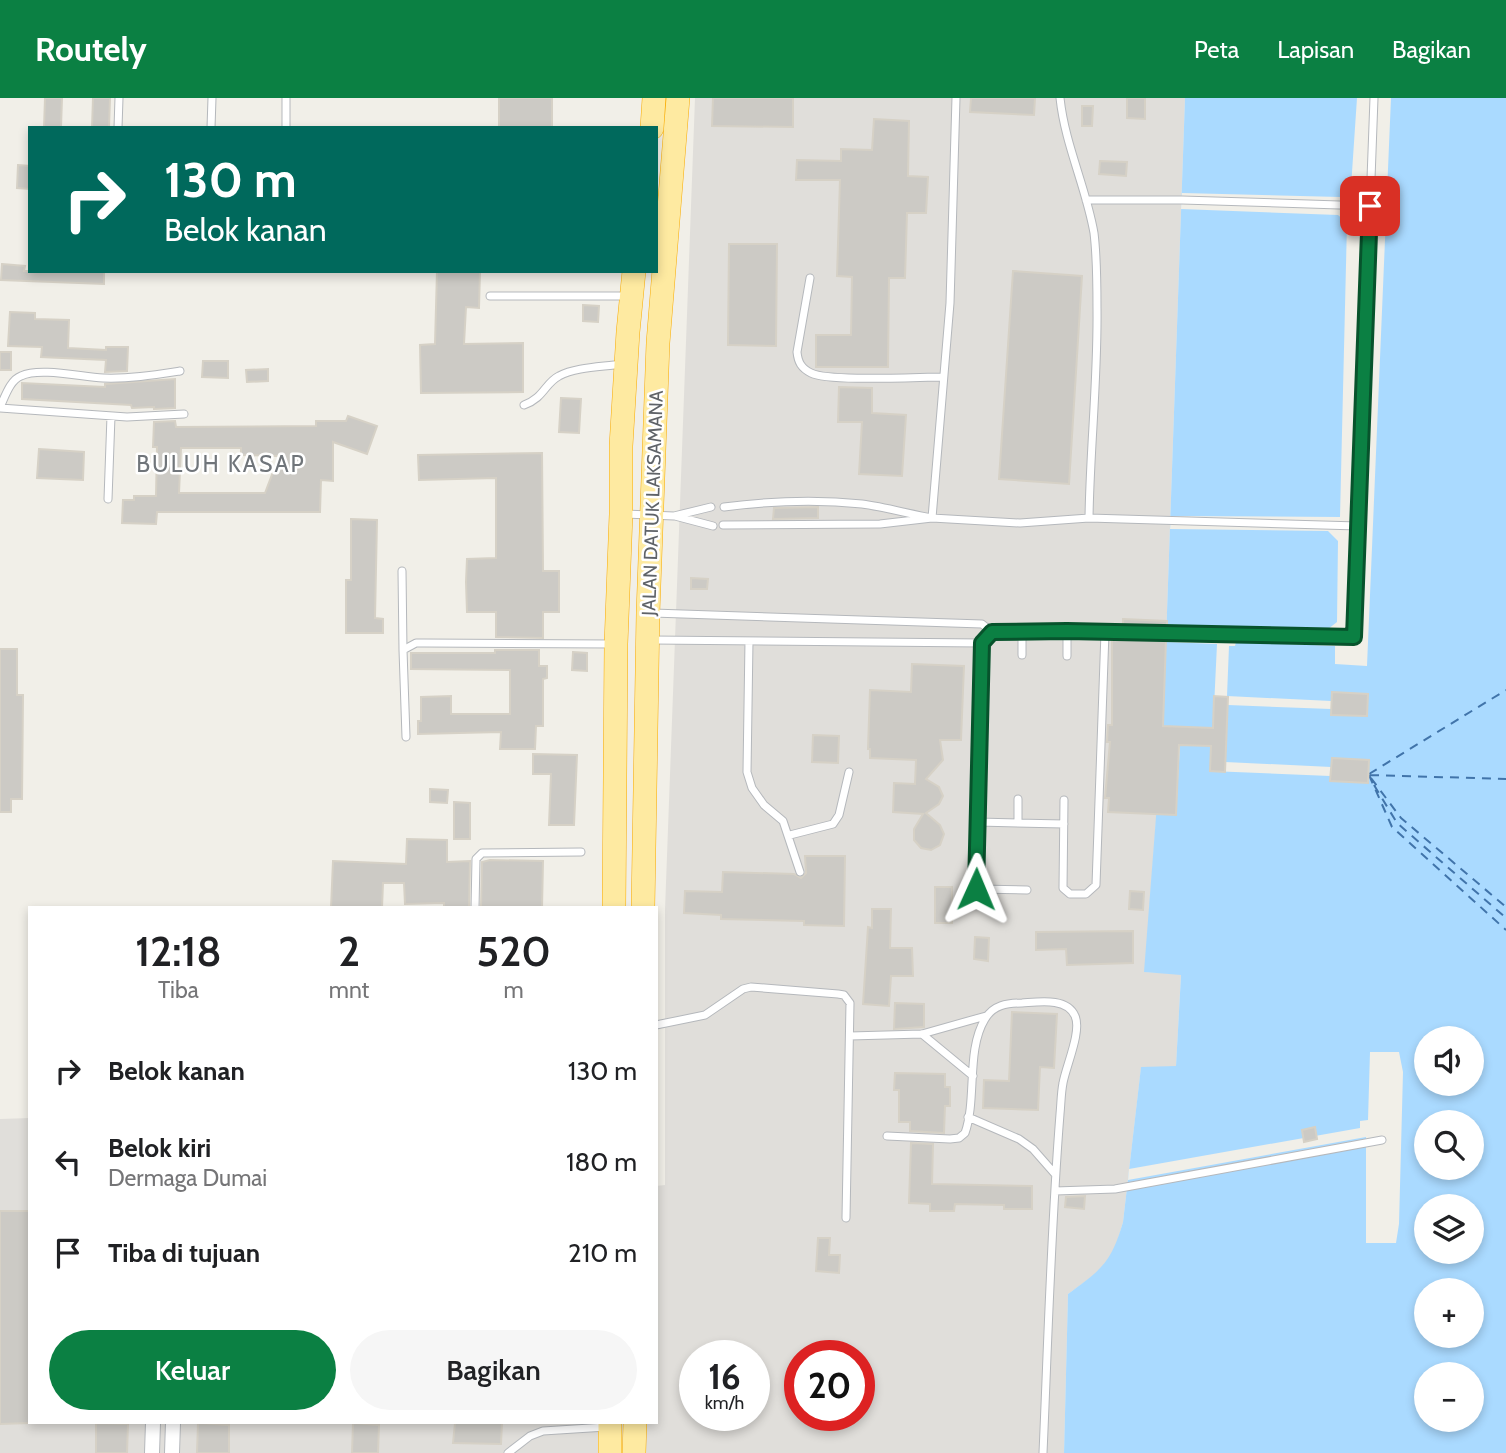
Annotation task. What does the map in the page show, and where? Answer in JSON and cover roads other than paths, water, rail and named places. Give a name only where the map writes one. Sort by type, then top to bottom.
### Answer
[{"type":"highway","points":[[654,98],[653,126],[677,124]]},
{"type":"highway","name":"JALAN DATUK LAKSAMANA","points":[[643,906],[648,613],[658,343],[678,98]]},
{"type":"highway","name":"JALAN DATUK LAKSAMANA","points":[[614,906],[621,446],[625,363],[634,273]]},
{"type":"highway","points":[[610,1425],[610,1453]]},
{"type":"highway","points":[[634,1453],[635,1425]]},
{"type":"street","points":[[152,1453],[153,1424]]},
{"type":"street","points":[[172,1453],[173,1424]]},
{"type":"lane","points":[[118,126],[119,98]]},
{"type":"lane","points":[[211,126],[212,98]]},
{"type":"lane","points":[[286,98],[286,126]]},
{"type":"lane","points":[[932,518],[950,303],[956,98]]},
{"type":"lane","points":[[1060,98],[1069,148],[1093,232],[1097,278],[1098,355],[1090,461],[1089,518]]},
{"type":"lane","points":[[648,613],[982,624],[992,632],[1354,637],[1374,98]]},
{"type":"lane","points":[[1086,200],[1370,206]]},
{"type":"lane","points":[[810,278],[797,352],[802,367],[821,376],[943,377]]},
{"type":"lane","points":[[490,296],[632,296]]},
{"type":"lane","points":[[524,405],[533,402],[545,392],[552,380],[561,375],[625,363]]},
{"type":"lane","points":[[180,371],[132,378],[32,373],[14,380],[0,407],[111,416],[184,414]]},
{"type":"lane","points":[[108,499],[111,416]]},
{"type":"lane","points":[[724,508],[769,502],[827,502],[865,504],[932,518],[1020,523],[1089,518],[1358,526]]},
{"type":"lane","points":[[674,516],[711,508]]},
{"type":"lane","points":[[621,514],[674,516],[713,526]]},
{"type":"lane","points":[[723,525],[880,524],[932,518]]},
{"type":"lane","points":[[402,571],[406,737]]},
{"type":"lane","points":[[1067,631],[1067,656]]},
{"type":"lane","points":[[992,632],[982,643],[976,889],[1027,890]]},
{"type":"lane","points":[[1022,632],[1022,655]]},
{"type":"lane","points":[[1064,800],[1063,888],[1070,894],[1086,894],[1096,885],[1105,632]]},
{"type":"lane","points":[[648,640],[982,643]]},
{"type":"lane","points":[[749,641],[747,772],[752,788],[764,805],[783,821],[790,835],[800,872]]},
{"type":"lane","points":[[403,649],[416,643],[616,644]]},
{"type":"lane","points":[[790,835],[834,824],[839,815],[849,772]]},
{"type":"lane","points":[[1018,799],[1018,823]]},
{"type":"lane","points":[[978,822],[1064,824]]},
{"type":"lane","points":[[475,906],[476,859],[482,853],[581,852]]},
{"type":"lane","points":[[658,1025],[705,1015],[743,989],[751,987],[844,995],[850,1003],[846,1218]]},
{"type":"lane","points":[[850,1036],[922,1034],[986,1016],[1008,1003],[1053,1002],[1070,1009],[1074,1014],[1077,1022],[1063,1083],[1055,1174],[1043,1453]]},
{"type":"lane","points":[[887,1136],[950,1139],[959,1138],[965,1133],[978,1033],[986,1016]]},
{"type":"lane","points":[[922,1034],[973,1076]]},
{"type":"lane","points":[[968,1117],[1019,1139],[1033,1149],[1055,1174]]},
{"type":"lane","points":[[1055,1191],[1115,1189],[1382,1140]]},
{"type":"lane","points":[[508,1453],[530,1436],[543,1431],[635,1425]]},
{"type":"water","points":[[1185,98],[1506,98],[1506,1453],[1064,1453],[1068,1294],[1104,1264],[1119,1236],[1123,1222],[1141,1067],[1176,1066],[1181,975],[1144,972],[1163,726]]},
{"type":"district","name":"BULUH KASAP","points":[[221,464]]}]
